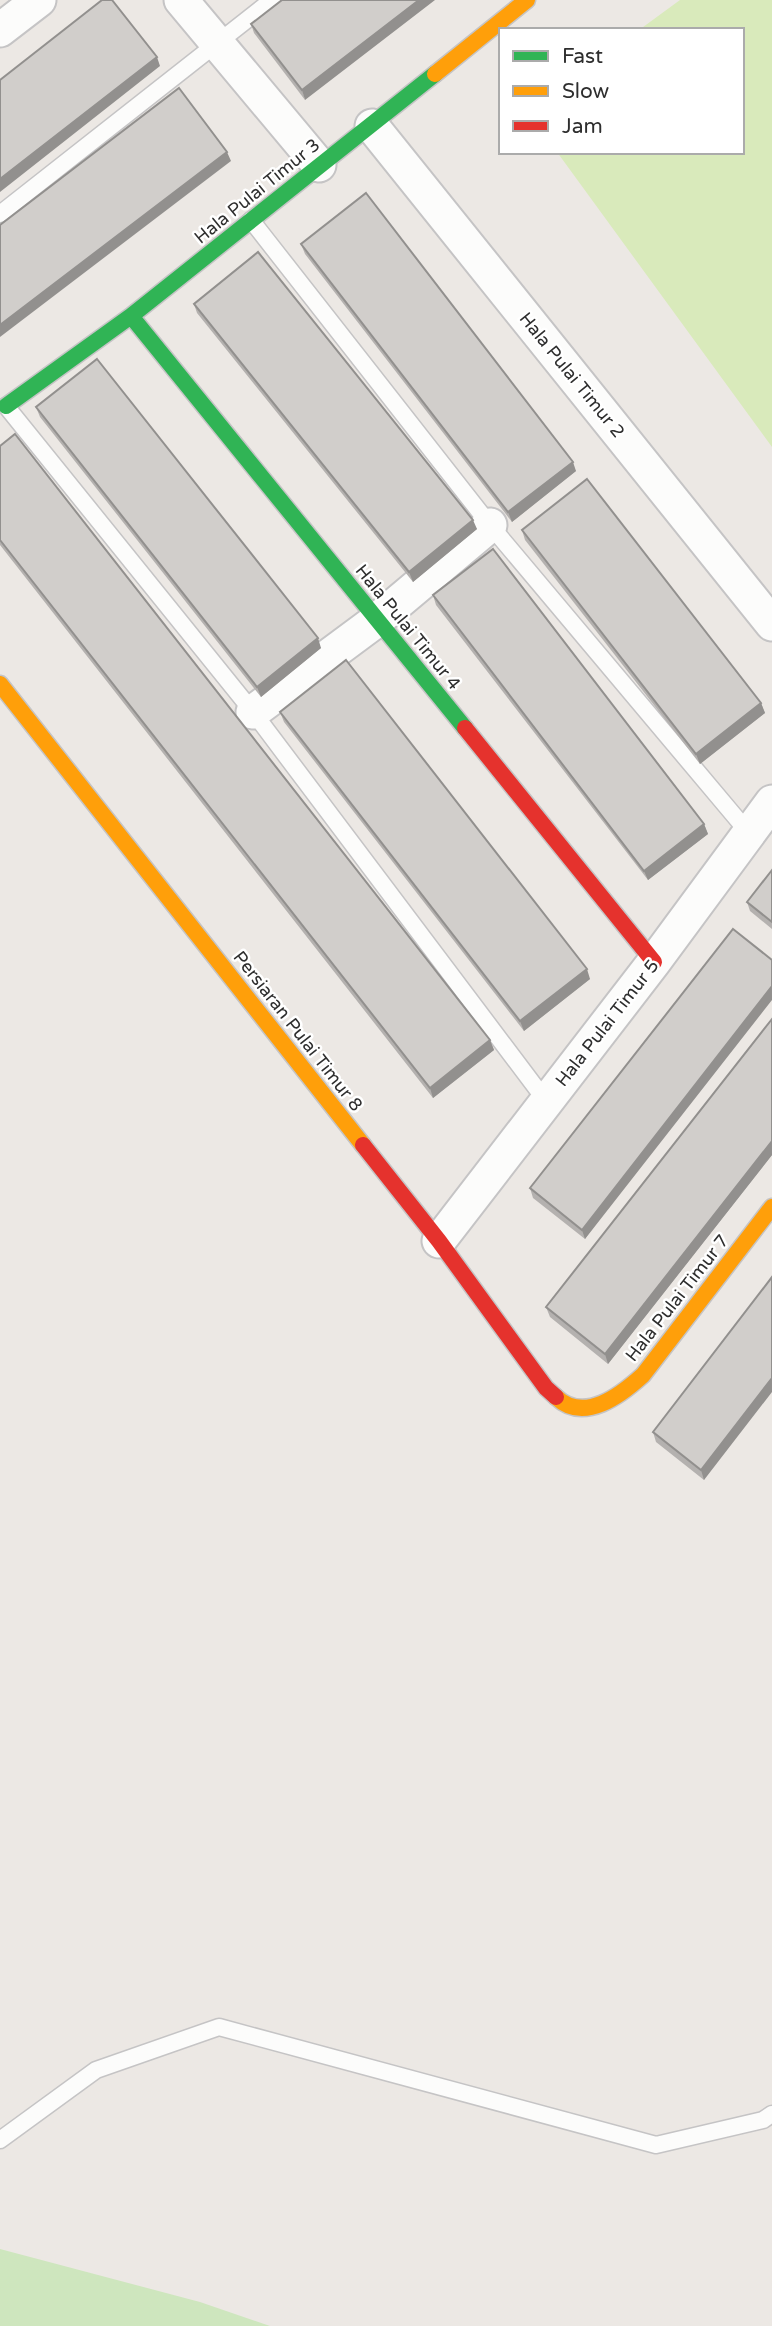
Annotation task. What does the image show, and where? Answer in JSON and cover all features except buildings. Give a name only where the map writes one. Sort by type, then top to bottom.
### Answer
[{"type":"street","points":[[0,30],[39,0]]},
{"type":"street","points":[[181,0],[319,164]]},
{"type":"street","name":"Hala Pulai Timur 3","points":[[6,406],[131,316],[319,164],[372,127],[527,0]]},
{"type":"street","name":"Hala Pulai Timur 2","points":[[372,127],[772,624]]},
{"type":"street","name":"Hala Pulai Timur 4","points":[[131,316],[654,962]]},
{"type":"street","points":[[253,712],[377,620],[490,525]]},
{"type":"street","name":"Persiaran Pulai Timur 8","points":[[0,684],[439,1241],[546,1388],[564,1404]]},
{"type":"street","name":"Hala Pulai Timur 5","points":[[439,1241],[654,962],[772,802]]},
{"type":"street","name":"Hala Pulai Timur 7","points":[[564,1404],[590,1408],[620,1396],[643,1375],[772,1207]]},
{"type":"lane","points":[[0,214],[272,0]]},
{"type":"lane","points":[[251,220],[490,525],[748,832]]},
{"type":"lane","points":[[6,406],[253,712],[546,1101]]},
{"type":"lane","points":[[0,2140],[96,2070],[219,2027],[656,2145],[763,2120],[772,2114]]},
{"type":"green space","points":[[680,0],[772,0],[772,447],[558,154],[744,154],[744,28],[642,28]]},
{"type":"green space","points":[[0,2249],[200,2302],[270,2326],[0,2326]]},
{"type":"traffic: fast","points":[[6,406],[131,316],[435,74]]},
{"type":"traffic: fast","points":[[131,316],[465,728]]},
{"type":"traffic: slow","points":[[435,74],[527,0]]},
{"type":"traffic: slow","points":[[0,684],[363,1145]]},
{"type":"traffic: slow","points":[[556,1397],[567,1405],[578,1408],[602,1404],[643,1375],[772,1207]]},
{"type":"traffic: jam","points":[[465,728],[654,962]]},
{"type":"traffic: jam","points":[[363,1145],[439,1241],[546,1388],[556,1397]]}]
